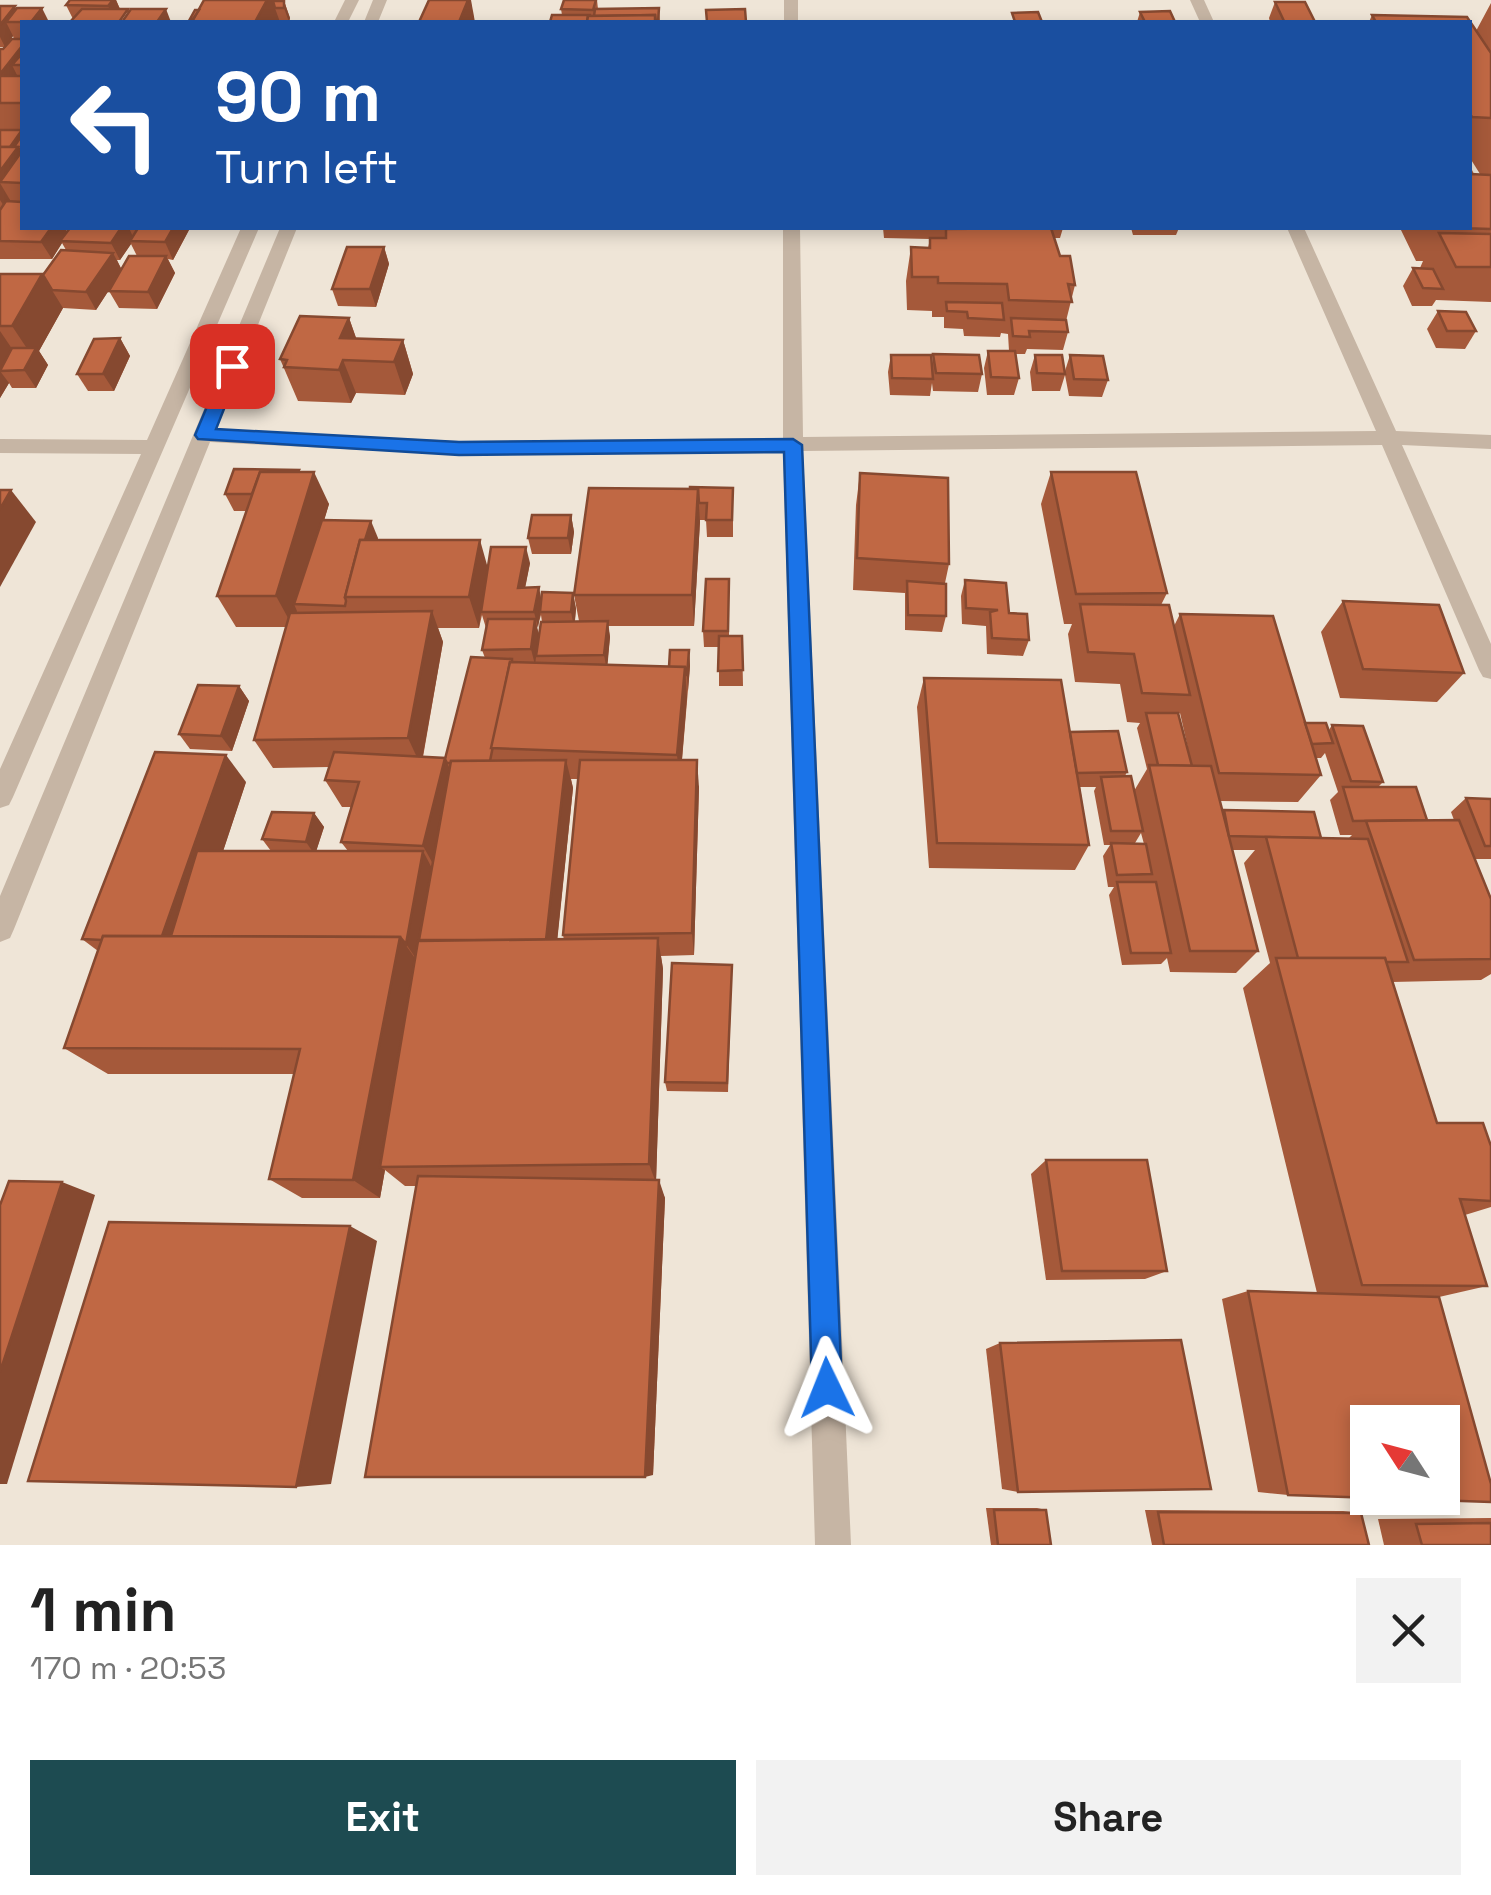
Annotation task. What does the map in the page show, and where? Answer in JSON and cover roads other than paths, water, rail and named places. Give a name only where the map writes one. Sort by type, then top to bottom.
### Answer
[{"type":"street","points":[[0,797],[249,230]]},
{"type":"street","points":[[0,929],[287,230]]},
{"type":"street","points":[[792,230],[793,445],[833,1545]]},
{"type":"street","points":[[1297,230],[1491,670]]},
{"type":"street","points":[[204,435],[459,448],[1388,438],[1491,442]]},
{"type":"street","points":[[0,446],[152,447]]}]
